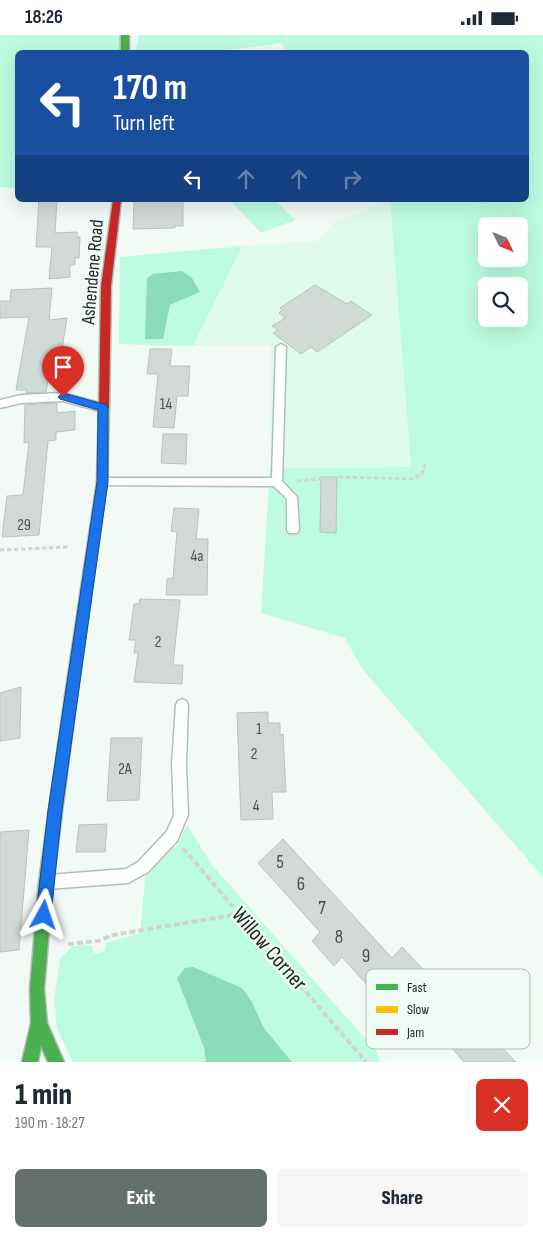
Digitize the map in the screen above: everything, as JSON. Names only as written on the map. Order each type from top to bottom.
[{"type":"street","points":[[125,35],[125,50]]},
{"type":"street","name":"Ashendene Road","points":[[30,1062],[39,1023],[37,989],[46,882],[102,482],[106,286],[117,202]]},
{"type":"street","points":[[39,1023],[56,1062]]},
{"type":"lane","points":[[277,482],[281,347]]},
{"type":"lane","points":[[0,404],[21,399],[63,397],[103,407]]},
{"type":"lane","points":[[102,482],[277,482],[292,497],[293,530]]},
{"type":"lane","points":[[46,882],[128,876],[143,867],[172,836],[181,815],[179,764],[182,705]]},
{"type":"path","points":[[277,482],[340,477],[412,479],[420,476],[425,471],[425,464]]},
{"type":"path","points":[[0,550],[57,549],[94,543]]},
{"type":"path","name":"Willow Corner","points":[[172,836],[366,1062]]},
{"type":"path","points":[[41,947],[98,941],[113,935],[239,913]]},
{"type":"shaded area","points":[[0,35],[120,35],[121,50],[15,50],[15,188],[0,187]]},
{"type":"shaded area","points":[[139,35],[543,35],[543,877],[363,670],[345,638],[261,613],[270,468],[411,467],[390,202],[529,202],[529,50],[285,50],[281,43],[229,50],[135,50]]},
{"type":"shaded area","points":[[232,202],[277,202],[295,220],[261,233]]},
{"type":"shaded area","points":[[385,202],[390,202],[411,467],[270,468],[271,346],[193,346],[242,246],[317,241],[333,223]]},
{"type":"shaded area","points":[[242,246],[193,346],[119,344],[120,257]],"holes":[[[192,278],[200,292],[170,305]]]},
{"type":"shaded area","points":[[182,271],[192,278],[200,292],[170,305],[163,339],[145,339],[147,278],[153,274]]},
{"type":"shaded area","points":[[187,825],[212,865],[366,1040],[366,1049],[374,1049],[376,1051],[380,1062],[292,1062],[264,1028],[252,1002],[177,978],[204,1048],[206,1062],[73,1062],[57,1029],[54,999],[60,959],[72,946],[92,945],[94,954],[105,951],[106,943],[140,933],[146,871],[177,845]]},
{"type":"shaded area","points":[[193,967],[242,988],[252,1002],[264,1028],[292,1062],[206,1062],[204,1048],[177,978],[185,968]]},
{"type":"building","points":[[39,202],[57,202],[55,233],[77,232],[77,237],[80,237],[79,258],[75,258],[75,265],[70,265],[70,277],[49,279],[52,247],[36,247]]},
{"type":"building","points":[[134,202],[183,202],[183,226],[175,226],[175,228],[133,229]]},
{"type":"building","points":[[315,285],[347,304],[351,301],[372,315],[317,352],[311,347],[301,354],[273,333],[278,330],[272,326],[285,318],[279,313],[282,310],[280,308]]},
{"type":"building","points":[[52,288],[49,320],[67,318],[60,361],[52,361],[46,392],[26,393],[26,390],[16,390],[29,317],[0,318],[0,301],[10,301],[11,290]]},
{"type":"building","points":[[150,349],[172,349],[170,366],[190,366],[188,396],[177,396],[174,428],[153,427],[158,374],[147,374]]},
{"type":"building","points":[[57,403],[57,413],[75,411],[75,430],[56,432],[56,440],[48,441],[39,535],[2,537],[7,496],[23,495],[29,442],[24,443],[25,405]]},
{"type":"building","points":[[163,434],[187,434],[186,464],[161,463]]},
{"type":"building","points":[[321,477],[337,477],[336,533],[320,532]]},
{"type":"building","points":[[174,508],[199,509],[196,539],[208,539],[207,595],[166,595],[167,579],[173,578],[177,532],[171,531]]},
{"type":"building","points":[[140,599],[180,600],[173,665],[183,665],[182,684],[134,682],[138,653],[134,653],[136,640],[129,640],[134,604],[139,604]]},
{"type":"building","points":[[21,687],[20,738],[0,741],[0,693]]},
{"type":"building","points":[[268,712],[268,723],[280,723],[280,735],[283,734],[286,792],[272,792],[273,819],[241,820],[237,713]]},
{"type":"building","points":[[111,738],[142,738],[139,800],[107,801]]},
{"type":"building","points":[[107,824],[105,852],[76,852],[79,825]]},
{"type":"building","points":[[29,830],[19,950],[0,952],[0,832]]},
{"type":"building","points":[[283,839],[392,958],[402,947],[423,969],[366,969],[366,984],[342,957],[334,966],[312,941],[320,932],[258,863]]},
{"type":"building","points":[[452,1049],[504,1049],[516,1062],[464,1062]]},
{"type":"traffic: fast","points":[[125,35],[125,50]]},
{"type":"traffic: fast","points":[[30,1062],[39,1023],[37,989],[46,882],[71,696]]},
{"type":"traffic: fast","points":[[39,1023],[56,1062]]},
{"type":"traffic: slow","points":[[71,696],[102,482],[104,408]]},
{"type":"traffic: jam","points":[[104,408],[106,286],[117,202]]},
{"type":"route","points":[[44,915],[55,810],[102,482],[103,407],[63,397]]}]
